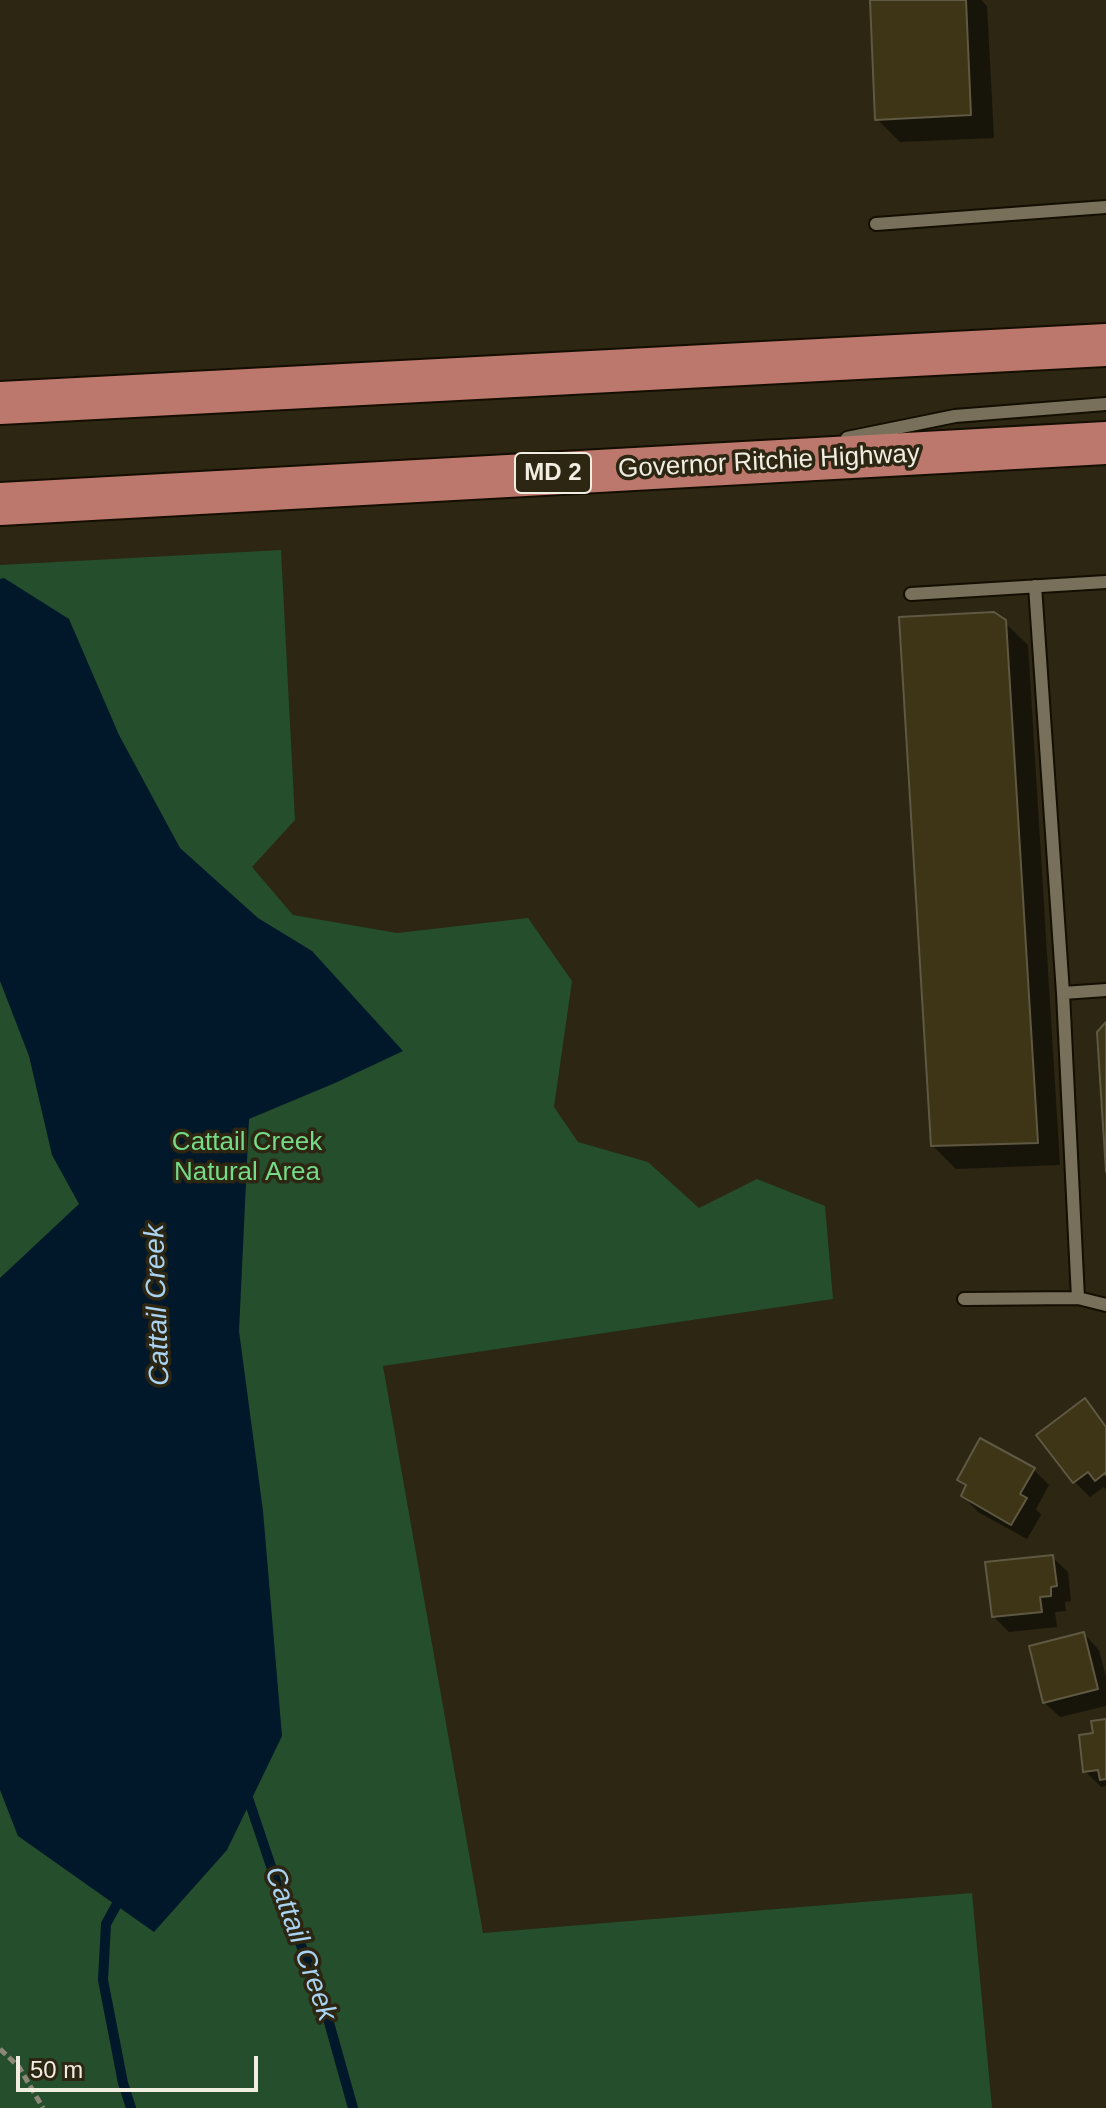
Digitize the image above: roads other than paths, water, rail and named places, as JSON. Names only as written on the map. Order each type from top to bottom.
[{"type":"highway","points":[[0,403],[1106,345]]},
{"type":"highway","name":"Governor Ritchie Highway","points":[[0,504],[1106,443]]},
{"type":"lane","points":[[876,224],[1106,207]]},
{"type":"lane","points":[[837,440],[955,416],[1106,404]]},
{"type":"lane","points":[[718,464],[807,446]]},
{"type":"lane","points":[[911,594],[1106,582]]},
{"type":"lane","points":[[1035,586],[1063,993],[1078,1298]]},
{"type":"lane","points":[[1063,993],[1106,990]]},
{"type":"lane","points":[[964,1299],[1078,1298],[1106,1305]]},
{"type":"water","points":[[4,578],[69,619],[119,735],[180,848],[258,918],[312,951],[403,1051],[249,1119],[239,1331],[263,1511],[282,1736],[227,1850],[154,1932],[18,1836],[0,1790],[0,1278],[79,1204],[52,1155],[29,1056],[0,981],[0,579]]},
{"type":"waterway","name":"Cattail Creek","points":[[246,1792],[278,1887],[323,2001],[353,2108]]},
{"type":"waterway","name":"Cattail Creek","points":[[123,1893],[106,1924],[103,1980],[123,2083],[131,2108]]},
{"type":"park label","name":"Cattail Creek Natural Area","points":[[247,1158]]}]
